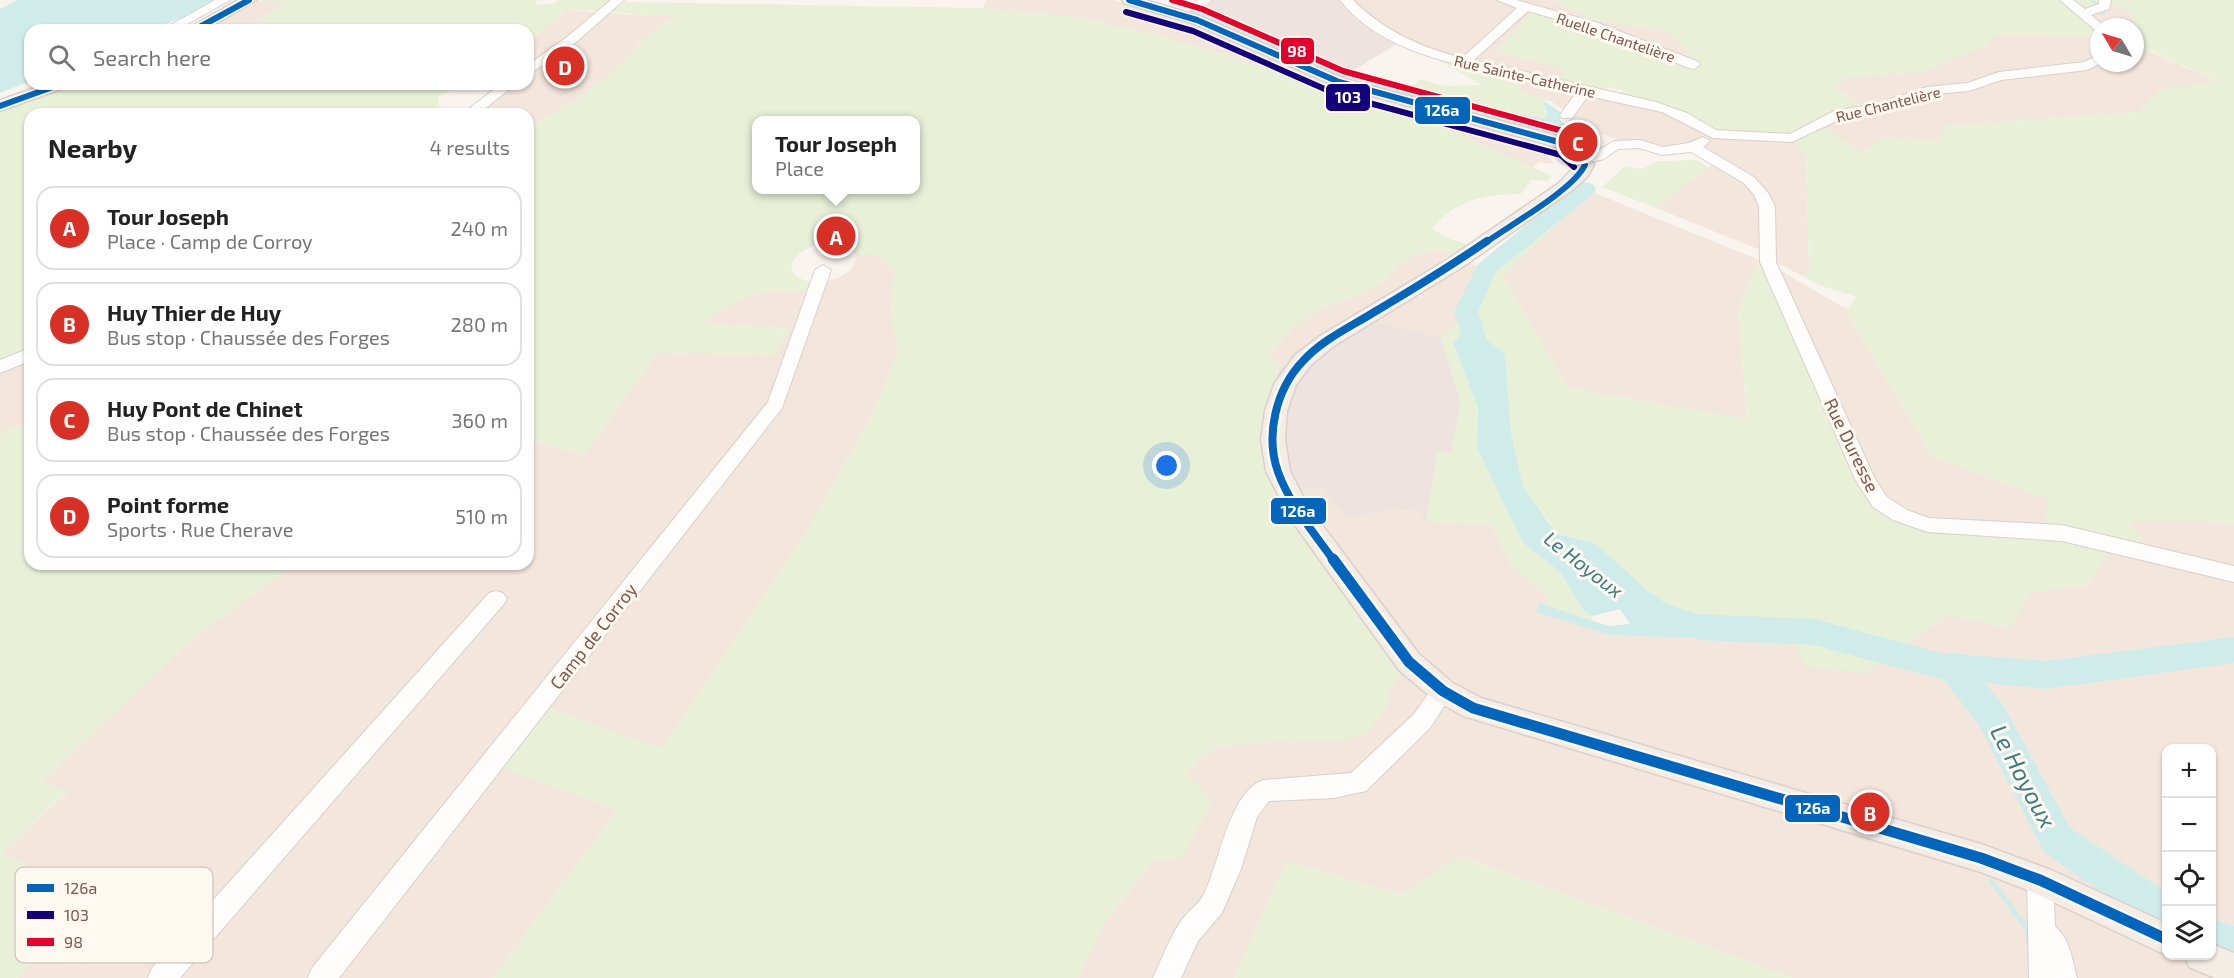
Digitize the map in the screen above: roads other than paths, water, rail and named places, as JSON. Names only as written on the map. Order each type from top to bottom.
[{"type":"main road","points":[[205,24],[249,0]]},
{"type":"main road","points":[[1129,0],[1197,20],[1339,82],[1549,136],[1574,160],[1585,165],[1575,179],[1454,264],[1327,341],[1302,360],[1285,384],[1276,411],[1273,440],[1278,471],[1298,511],[1409,662],[1443,691],[1473,708],[1981,858],[2040,880],[2162,937]]},
{"type":"main road","points":[[0,106],[44,90]]},
{"type":"main road","points":[[2211,960],[2234,969]]},
{"type":"street","points":[[179,24],[224,0]]},
{"type":"street","points":[[1194,8],[1206,0]]},
{"type":"street","name":"Rue Sainte-Catherine","points":[[1346,0],[1362,19],[1406,44],[1464,63],[1585,91],[1626,97],[1666,108],[1682,114],[1713,134]]},
{"type":"street","name":"Ruelle Chantelière","points":[[1503,0],[1593,26],[1694,65]]},
{"type":"street","points":[[2066,0],[2090,20]]},
{"type":"street","points":[[2082,14],[2105,6],[2105,0]]},
{"type":"street","points":[[534,66],[571,40],[616,2]]},
{"type":"street","points":[[1464,63],[1525,7]]},
{"type":"street","name":"Rue Chantelière","points":[[1713,134],[1792,138],[1839,114],[1882,107],[1932,90],[1969,87],[2000,76],[2090,64]]},
{"type":"street","points":[[477,108],[501,90]]},
{"type":"street","points":[[1567,115],[1585,91]]},
{"type":"street","points":[[1574,160],[1599,156],[1614,145],[1640,144],[1662,151],[1693,147],[1713,134]]},
{"type":"street","name":"Rue Duresse","points":[[1693,147],[1749,180],[1761,193],[1767,206],[1768,262],[1866,481],[1881,502],[1900,515],[1928,525],[2062,533],[2234,574]]},
{"type":"street","name":"Camp de Corroy","points":[[322,978],[776,404],[823,270]]},
{"type":"street","points":[[0,367],[24,357]]},
{"type":"street","points":[[213,920],[496,599]]},
{"type":"street","points":[[1167,978],[1189,932],[1213,904],[1228,869],[1246,812],[1263,791],[1334,787],[1357,783],[1422,720],[1443,691]]},
{"type":"street","points":[[2040,880],[2043,978]]},
{"type":"street","points":[[2041,931],[2055,944],[2063,978]]},
{"type":"street","points":[[162,978],[175,963]]},
{"type":"water","points":[[18,0],[214,0],[197,11],[167,24],[24,24],[24,83],[0,93],[0,9]]},
{"type":"water","points":[[1196,9],[1213,15],[1264,42],[1346,75],[1341,78],[1190,13]]},
{"type":"water","points":[[1356,77],[1543,121],[1547,112],[1543,103],[1546,102],[1563,114],[1551,131],[1398,95],[1349,80]]},
{"type":"water","points":[[1572,116],[1587,120],[1584,124],[1591,126],[1583,139],[1560,134]]},
{"type":"water","points":[[1470,326],[1505,354],[1511,433],[1523,486],[1556,533],[1595,543],[1645,588],[1698,627],[1702,638],[1610,635],[1536,612],[1539,603],[1609,626],[1630,624],[1620,609],[1592,616],[1584,611],[1560,572],[1523,543],[1477,448],[1478,408],[1453,343]]},
{"type":"waterway","points":[[2092,0],[2104,14]]},
{"type":"waterway","name":"Le Hoyoux","points":[[1308,63],[1390,89]]},
{"type":"waterway","points":[[1555,116],[1568,130]]},
{"type":"waterway","name":"Le Hoyoux","points":[[1516,119],[1570,132],[1583,139]]},
{"type":"waterway","name":"Le Hoyoux","points":[[1481,362],[1466,312],[1486,269],[1585,189]]},
{"type":"waterway","name":"Le Hoyoux","points":[[1660,614],[1698,627],[1814,632],[1941,666],[1953,667]]},
{"type":"waterway","name":"Le Hoyoux","points":[[1953,667],[2046,675],[2234,650]]},
{"type":"waterway","name":"Le Hoyoux","points":[[1953,667],[1991,715],[2057,840],[2142,899],[2162,910]]},
{"type":"waterway","points":[[1992,882],[2027,928],[2029,943]]},
{"type":"waterway","name":"Le Hoyoux","points":[[2216,939],[2234,947]]},
{"type":"place","name":"Point forme","points":[[565,66]]},
{"type":"place","name":"Huy Pont de Chinet","points":[[1578,142]]},
{"type":"place","name":"Tour Joseph","points":[[836,236]]},
{"type":"place","name":"Huy Thier de Huy","points":[[1870,812]]}]
